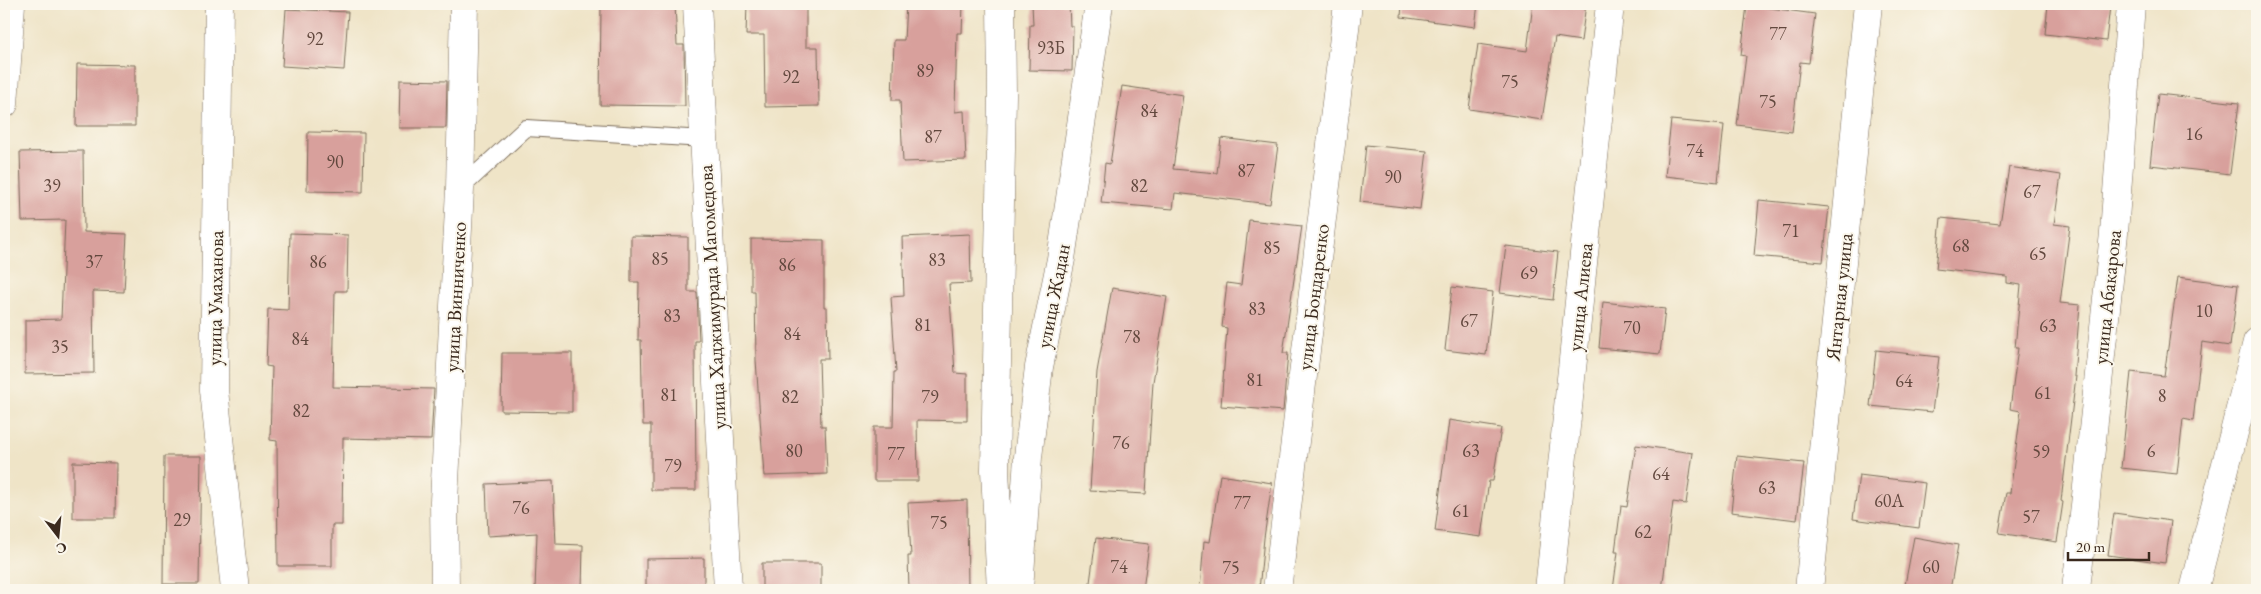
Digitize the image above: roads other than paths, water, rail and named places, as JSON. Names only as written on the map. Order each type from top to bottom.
[{"type":"street","points":[[4,104],[11,4]]},
{"type":"street","name":"улица Умаханова","points":[[218,4],[214,390],[235,590]]},
{"type":"street","name":"улица Винниченко","points":[[445,590],[444,501],[460,189],[464,4]]},
{"type":"street","name":"улица Хаджимурада Магомедова","points":[[697,4],[728,590]]},
{"type":"street","points":[[1001,4],[1002,95],[995,470],[1001,590]]},
{"type":"street","name":"улица Жадан","points":[[1019,590],[1028,457],[1039,367],[1061,259],[1099,4]]},
{"type":"street","name":"улица Бондаренко","points":[[1277,590],[1348,4]]},
{"type":"street","name":"улица Алиева","points":[[1549,590],[1610,4]]},
{"type":"street","name":"Янтарная улица","points":[[1809,590],[1868,4]]},
{"type":"street","name":"улица Абакарова","points":[[2076,590],[2114,233],[2131,4]]},
{"type":"street","points":[[2194,590],[2257,342]]},
{"type":"lane","points":[[460,189],[526,128],[704,139]]}]
